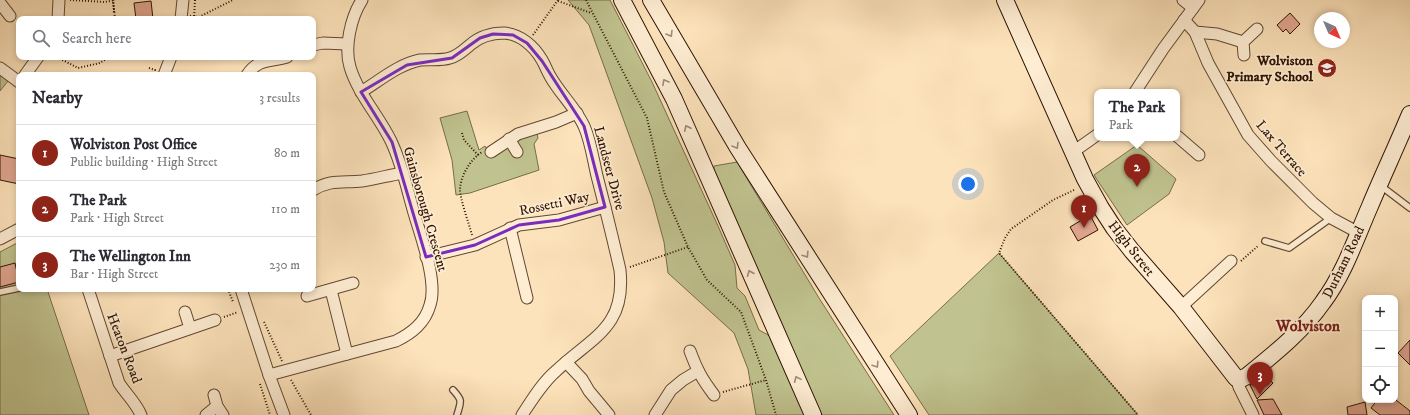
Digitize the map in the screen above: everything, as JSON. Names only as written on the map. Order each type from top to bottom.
[{"type":"street","points":[[58,0],[59,16]]},
{"type":"street","points":[[182,16],[183,0]]},
{"type":"street","name":"Gainsborough Crescent","points":[[269,375],[396,341],[408,335],[418,326],[426,316],[431,305],[432,282],[403,172],[392,142],[362,92],[350,66],[347,44],[355,16],[362,0]]},
{"type":"street","points":[[622,0],[674,99],[813,415]]},
{"type":"street","points":[[651,0],[738,148],[909,415]]},
{"type":"street","name":"High Street","points":[[1005,0],[1085,179],[1101,208],[1132,251],[1181,307],[1236,378],[1253,415]]},
{"type":"street","points":[[1137,89],[1162,49],[1196,4],[1183,0]]},
{"type":"street","points":[[0,3],[10,16]]},
{"type":"street","name":"Lax Terrace","points":[[1184,20],[1195,32],[1208,63],[1248,135],[1292,184],[1330,218],[1359,232]]},
{"type":"street","points":[[1243,42],[1257,29]]},
{"type":"street","points":[[1195,32],[1217,34],[1243,42]]},
{"type":"street","name":"Landseer Drive","points":[[362,92],[407,64],[419,60],[442,60],[452,58],[480,38],[503,33],[519,37],[535,51],[542,60],[556,87],[577,113],[584,126],[620,270],[621,285],[619,301],[614,315],[606,328],[555,372],[544,384],[522,415]]},
{"type":"street","points":[[1243,42],[1244,55]]},
{"type":"street","points":[[316,44],[324,43],[347,44]]},
{"type":"street","points":[[27,72],[36,60]]},
{"type":"street","points":[[165,72],[170,60]]},
{"type":"street","points":[[250,72],[254,67],[265,61],[271,60]]},
{"type":"street","points":[[0,68],[16,80]]},
{"type":"street","points":[[491,152],[509,139],[526,130],[556,122],[577,113]]},
{"type":"street","name":"Durham Road","points":[[1236,378],[1241,379],[1247,376],[1262,364],[1302,326],[1323,303],[1332,290],[1410,114]]},
{"type":"street","points":[[1073,152],[1094,137]]},
{"type":"street","points":[[509,139],[518,152]]},
{"type":"street","points":[[1180,139],[1199,155]]},
{"type":"street","points":[[316,188],[337,181],[362,181],[403,172]]},
{"type":"street","name":"Rossetti Way","points":[[426,257],[475,245],[519,225],[559,220],[605,207]]},
{"type":"street","name":"Rossetti Way","points":[[510,228],[527,298]]},
{"type":"street","points":[[0,239],[16,231]]},
{"type":"street","points":[[1181,307],[1231,261]]},
{"type":"street","points":[[307,296],[353,283]]},
{"type":"street","points":[[331,290],[347,354]]},
{"type":"street","name":"Heaton Road","points":[[89,292],[119,383],[124,392],[135,404],[141,415]]},
{"type":"street","points":[[242,292],[269,375],[284,415]]},
{"type":"street","points":[[185,312],[190,328]]},
{"type":"street","points":[[110,356],[215,320]]},
{"type":"street","points":[[690,351],[702,380],[714,395]]},
{"type":"street","points":[[566,362],[582,379],[589,391],[609,415]]},
{"type":"street","points":[[655,415],[671,390],[682,380],[698,371]]},
{"type":"street","points":[[206,415],[218,406]]},
{"type":"lane","points":[[1379,185],[1410,208]]},
{"type":"lane","points":[[1265,241],[1289,248],[1330,218]]},
{"type":"lane","points":[[0,292],[16,289]]},
{"type":"lane","points":[[453,390],[461,401],[457,415]]},
{"type":"path","points":[[70,0],[105,2],[114,0]]},
{"type":"path","points":[[114,0],[114,12]]},
{"type":"path","points":[[114,0],[115,16]]},
{"type":"path","points":[[194,16],[195,0]]},
{"type":"path","points":[[199,16],[233,0]]},
{"type":"path","points":[[527,43],[558,0],[592,14]]},
{"type":"path","points":[[586,0],[647,118],[664,192],[688,247],[707,280],[741,312],[766,380],[776,415]]},
{"type":"path","points":[[63,60],[78,68],[100,63],[104,60]]},
{"type":"path","points":[[149,68],[154,70],[153,72]]},
{"type":"path","points":[[462,132],[464,140],[478,155]]},
{"type":"path","points":[[475,245],[460,190],[463,176],[469,164],[478,155],[488,149],[491,152]]},
{"type":"path","points":[[1074,190],[1053,200],[1011,229],[1005,238],[999,253],[1138,415]]},
{"type":"path","points":[[1231,261],[1236,266],[1265,241]]},
{"type":"path","points":[[620,270],[688,247]]},
{"type":"path","points":[[215,320],[248,309]]},
{"type":"path","points":[[714,395],[766,380]]},
{"type":"highlighted area","points":[[493,34],[513,35],[527,43],[542,61],[584,126],[605,207],[559,220],[519,225],[475,245],[426,257],[392,142],[361,92],[407,65],[452,58],[480,38]]},
{"type":"green space","points":[[568,0],[610,0],[652,82],[718,226],[735,265],[737,288],[745,296],[759,330],[770,336],[807,415],[756,415],[748,369],[734,333],[668,273],[664,242],[652,198],[589,25]]},
{"type":"green space","points":[[0,74],[8,81],[0,91]]},
{"type":"green space","points":[[467,111],[479,150],[485,146],[490,154],[536,130],[538,138],[534,144],[539,170],[470,193],[456,195],[452,160],[440,118]]},
{"type":"green space","points":[[1137,145],[1176,179],[1169,194],[1127,225],[1094,175]]},
{"type":"green space","points":[[737,162],[819,298],[894,415],[822,415],[714,176],[714,166]]},
{"type":"green space","points":[[16,244],[16,292],[48,292],[89,415],[0,415],[0,252]]},
{"type":"green space","points":[[999,253],[1138,415],[929,415],[890,356]]},
{"type":"building","points":[[151,1],[153,16],[136,16],[134,3]]},
{"type":"building","points":[[1290,13],[1300,24],[1290,34],[1286,29],[1283,32],[1277,25]]},
{"type":"building","points":[[0,155],[16,158],[16,183],[0,180]]},
{"type":"building","points":[[1090,215],[1098,230],[1078,241],[1070,227]]},
{"type":"building","points":[[15,263],[16,283],[0,287],[0,267]]},
{"type":"building","points":[[1410,340],[1410,365],[1398,353]]},
{"type":"building","points":[[1264,374],[1273,383],[1257,399],[1250,385]]},
{"type":"building","points":[[1273,399],[1282,415],[1264,415],[1257,400]]},
{"type":"building","points":[[1398,402],[1410,411],[1410,415],[1380,415],[1371,408],[1375,403],[1398,403]]},
{"type":"building","points":[[1365,403],[1367,415],[1348,415],[1347,407]]},
{"type":"place","name":"Wolviston Primary School","points":[[1327,68]]},
{"type":"place","name":"The Park","points":[[1137,187]]},
{"type":"place","name":"Wolviston Post Office","points":[[1084,228]]},
{"type":"place","name":"The Wellington Inn","points":[[1260,395]]},
{"type":"district","name":"Wolviston","points":[[1308,325]]}]
